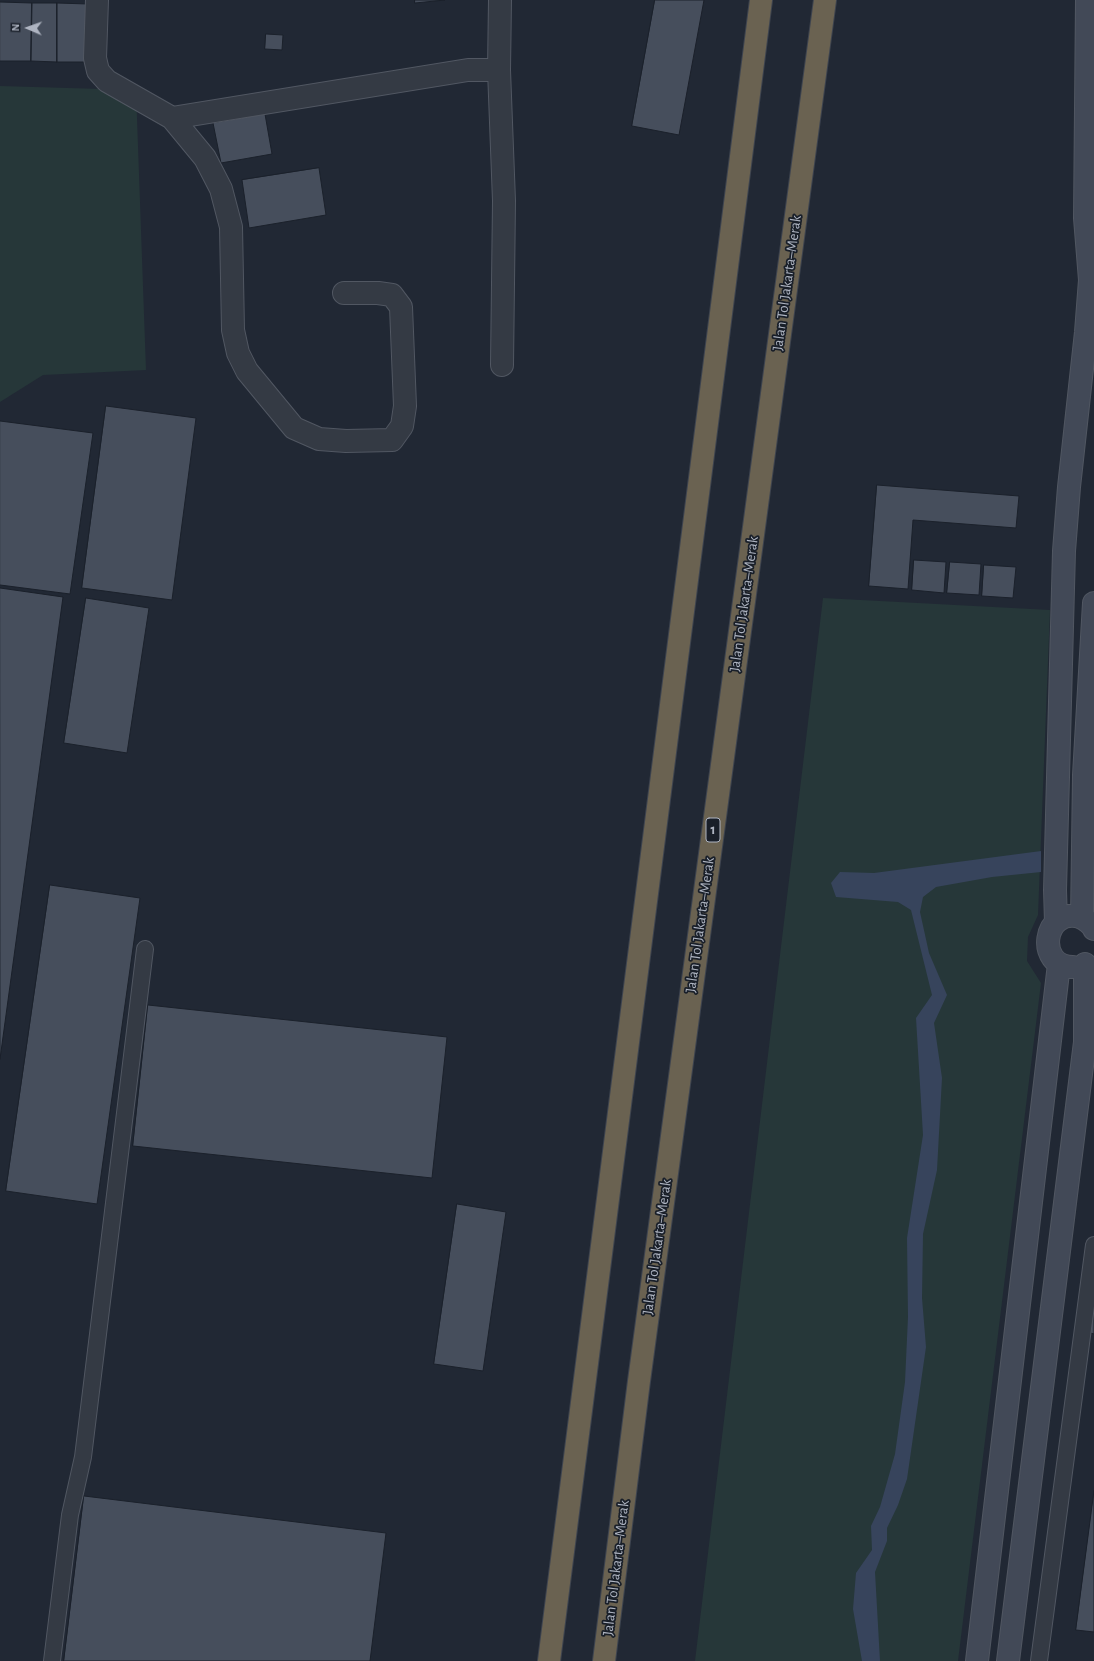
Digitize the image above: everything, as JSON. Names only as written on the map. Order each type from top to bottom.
[{"type":"highway","points":[[549,1661],[761,0]]},
{"type":"highway","name":"Jalan Tol Jakarta–Merak","points":[[604,1661],[640,1373],[826,0]]},
{"type":"street","points":[[97,0],[95,58],[98,71],[107,81],[172,118],[205,158],[222,189],[231,227],[233,330],[238,353],[247,371],[294,428],[319,439],[346,441],[392,440],[402,426],[405,406],[402,307],[392,295],[378,293],[344,293]]},
{"type":"street","points":[[500,0],[499,70],[504,202],[502,365]]},
{"type":"street","points":[[1056,922],[1055,890],[1064,550],[1069,487],[1091,334],[1090,280],[1085,218],[1087,0]]},
{"type":"street","points":[[172,118],[468,70],[499,70]]},
{"type":"street","points":[[1091,925],[1082,887],[1084,809],[1089,776],[1094,603]]},
{"type":"street","points":[[1090,959],[1077,967],[1068,967],[1060,964],[1051,956],[1047,944],[1049,932],[1056,922],[1064,917],[1073,916],[1091,925]]},
{"type":"street","points":[[1008,1661],[1089,1043],[1090,959]]},
{"type":"street","points":[[977,1661],[1060,964]]},
{"type":"lane","points":[[52,1661],[70,1515],[83,1457],[145,949]]},
{"type":"lane","points":[[1039,1661],[1094,1245]]},
{"type":"shaded area","points":[[0,86],[136,90],[146,370],[43,375],[0,402]]},
{"type":"shaded area","points":[[823,598],[1050,610],[1038,915],[1028,937],[1027,961],[1041,983],[958,1661],[695,1661]]},
{"type":"water","points":[[1041,851],[1041,872],[992,877],[936,887],[923,897],[920,912],[929,953],[947,995],[934,1023],[942,1078],[937,1170],[923,1234],[922,1298],[926,1347],[907,1479],[898,1505],[887,1528],[887,1541],[875,1572],[880,1661],[862,1661],[853,1609],[856,1573],[872,1550],[871,1526],[880,1507],[895,1454],[905,1382],[908,1317],[907,1238],[923,1135],[916,1018],[932,995],[911,910],[898,902],[836,897],[831,883],[840,872],[874,873]]},
{"type":"building","points":[[415,0],[445,0],[415,3]]},
{"type":"building","points":[[655,0],[704,0],[679,135],[632,126]]},
{"type":"building","points":[[0,2],[32,3],[31,61],[0,61]]},
{"type":"building","points":[[32,3],[57,3],[57,62],[31,61]]},
{"type":"building","points":[[57,3],[88,4],[88,62],[57,62]]},
{"type":"building","points":[[266,34],[283,35],[282,50],[265,49]]},
{"type":"building","points":[[265,114],[272,154],[221,163],[213,123]]},
{"type":"building","points":[[319,168],[326,215],[249,228],[242,180]]},
{"type":"building","points":[[106,406],[196,418],[172,600],[82,588]]},
{"type":"building","points":[[0,421],[93,433],[70,594],[0,585]]},
{"type":"building","points":[[877,485],[1019,496],[1016,528],[913,520],[908,589],[869,586]]},
{"type":"building","points":[[914,560],[946,562],[944,593],[912,590]]},
{"type":"building","points":[[950,562],[981,564],[979,595],[947,593]]},
{"type":"building","points":[[984,565],[1016,567],[1013,598],[982,596]]},
{"type":"building","points":[[0,588],[63,597],[0,1059]]},
{"type":"building","points":[[86,598],[149,608],[127,753],[64,743]]},
{"type":"building","points":[[50,885],[140,898],[97,1204],[6,1191]]},
{"type":"building","points":[[148,1005],[447,1037],[432,1178],[133,1146]]},
{"type":"building","points":[[457,1204],[506,1212],[483,1371],[434,1364]]},
{"type":"building","points":[[1094,1296],[1094,1334],[1090,1333]]},
{"type":"building","points":[[1094,1491],[1094,1632],[1076,1630]]},
{"type":"building","points":[[84,1496],[386,1533],[370,1661],[64,1661]]}]
